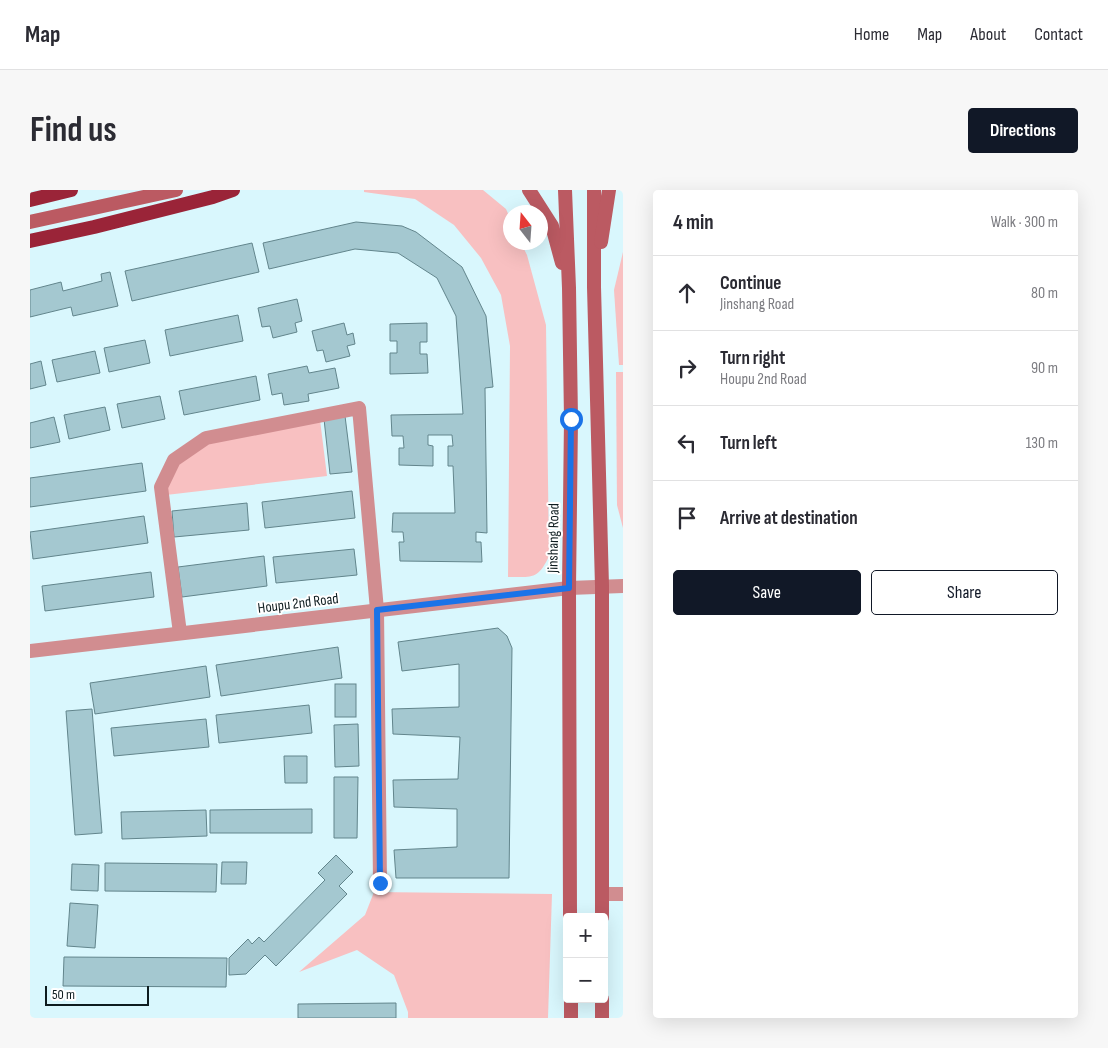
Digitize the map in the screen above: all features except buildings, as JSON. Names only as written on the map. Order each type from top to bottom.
[{"type":"highway","points":[[30,200],[71,190]]},
{"type":"highway","points":[[30,240],[94,227],[233,190]]},
{"type":"main road","points":[[30,222],[176,190]]},
{"type":"main road","points":[[528,190],[552,226],[569,288]]},
{"type":"main road","name":"Jinshang Road","points":[[565,190],[571,419],[569,588],[570,913]]},
{"type":"main road","points":[[594,190],[594,287],[602,586],[602,913]]},
{"type":"main road","points":[[594,287],[609,190]]},
{"type":"main road","points":[[571,1003],[571,1018]]},
{"type":"main road","points":[[602,1003],[602,1018]]},
{"type":"street","points":[[180,633],[161,487],[174,460],[206,438],[359,408],[377,610],[380,883]]},
{"type":"street","name":"Houpu 2nd Road","points":[[30,651],[569,588],[623,586]]},
{"type":"street","points":[[602,894],[623,894]]},
{"type":"shaded area","points":[[364,190],[483,190],[503,207],[503,250],[524,250],[527,255],[546,325],[549,556],[538,573],[533,576],[508,577],[510,346],[501,295],[481,258],[454,225],[415,199],[364,192]]},
{"type":"shaded area","points":[[623,252],[623,365],[619,365],[614,290]]},
{"type":"shaded area","points":[[616,372],[623,372],[623,528],[617,505]]},
{"type":"shaded area","points":[[320,420],[327,476],[166,495],[165,487],[178,462],[206,441]]},
{"type":"shaded area","points":[[374,892],[552,894],[548,1018],[408,1018],[408,1012],[394,975],[357,950],[299,972],[365,915]]},
{"type":"route","points":[[380,883],[377,610],[569,588],[571,419]]}]
